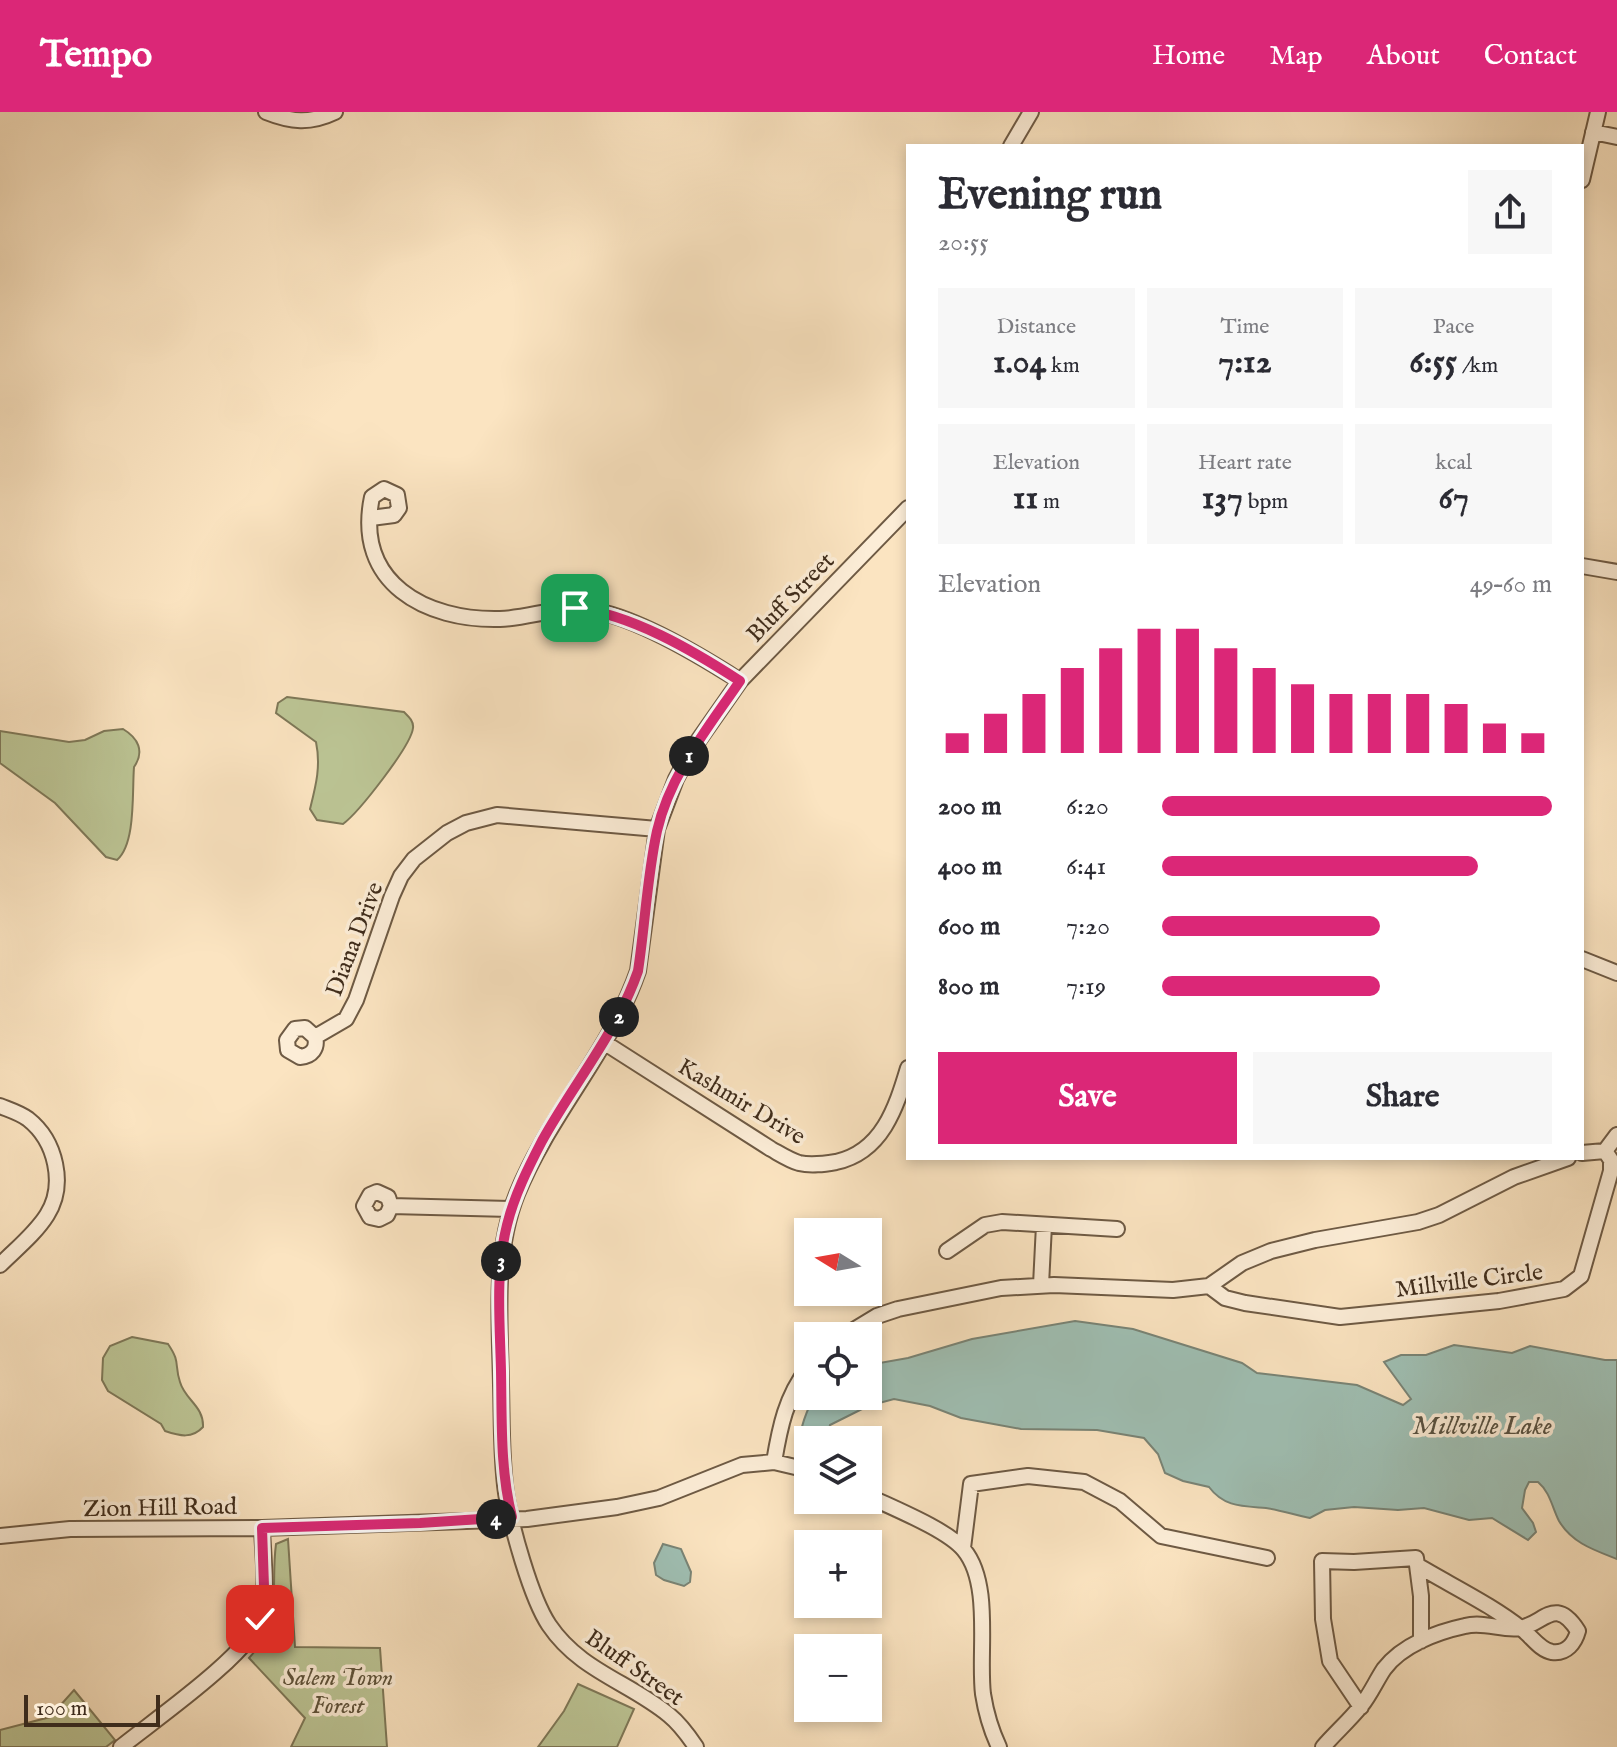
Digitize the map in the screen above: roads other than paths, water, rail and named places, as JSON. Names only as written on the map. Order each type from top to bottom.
[{"type":"street","points":[[266,112],[292,121],[308,121],[335,112]]},
{"type":"street","points":[[1012,144],[1031,112]]},
{"type":"street","points":[[1584,171],[1598,112]]},
{"type":"street","points":[[1593,132],[1617,137]]},
{"type":"street","name":"Bluff Street","points":[[696,1747],[668,1715],[603,1676],[569,1650],[548,1624],[534,1594],[506,1495],[500,1317],[502,1246],[511,1209],[542,1141],[605,1043],[630,993],[638,971],[657,829],[676,779],[691,751],[740,681],[906,510]]},
{"type":"street","points":[[371,518],[374,550],[383,571],[397,589],[415,601],[445,611],[488,618],[509,618],[559,609],[593,610],[633,623],[740,681]]},
{"type":"street","points":[[1584,566],[1617,572]]},
{"type":"street","name":"Diana Drive","points":[[315,1037],[346,1019],[356,1000],[401,876],[414,859],[447,833],[466,823],[497,815],[657,829]]},
{"type":"street","points":[[1584,960],[1617,973]]},
{"type":"street","name":"Kashmir Drive","points":[[605,1043],[771,1149],[799,1163],[820,1165],[851,1158],[868,1147],[883,1131],[893,1112],[906,1074]]},
{"type":"street","points":[[0,1106],[29,1120],[48,1142],[54,1156],[57,1184],[48,1213],[0,1265]]},
{"type":"street","points":[[1584,1153],[1605,1151],[1617,1135]]},
{"type":"street","name":"Millville Circle","points":[[1209,1286],[1225,1298],[1245,1303],[1340,1317],[1499,1301],[1564,1289],[1581,1276],[1594,1236],[1611,1171],[1611,1160],[1605,1151]]},
{"type":"street","points":[[867,1322],[898,1309],[1001,1288],[1041,1285],[1162,1290],[1209,1286],[1242,1263],[1271,1251],[1439,1215],[1514,1177],[1562,1160]]},
{"type":"street","points":[[391,1206],[511,1209]]},
{"type":"street","points":[[947,1251],[985,1225],[1024,1222],[1117,1229]]},
{"type":"street","points":[[1041,1285],[1044,1225]]},
{"type":"street","points":[[794,1390],[781,1422],[774,1462],[794,1467]]},
{"type":"street","name":"Zion Hill Road","points":[[0,1536],[70,1529],[262,1528],[512,1517],[527,1519],[645,1501],[680,1491],[742,1465],[774,1462]]},
{"type":"street","points":[[963,1548],[971,1484],[1028,1476],[1084,1482],[1120,1501],[1161,1536],[1267,1558]]},
{"type":"street","points":[[882,1503],[933,1528],[963,1548],[974,1566],[979,1587],[983,1693],[989,1724],[999,1747]]},
{"type":"street","points":[[121,1747],[230,1659],[254,1633],[263,1607],[262,1528]]},
{"type":"street","points":[[1361,1707],[1330,1661],[1323,1619],[1322,1561],[1416,1558],[1421,1596],[1421,1641]]},
{"type":"street","points":[[1323,1747],[1361,1707],[1395,1656],[1421,1641],[1466,1625],[1521,1628],[1545,1615],[1558,1614],[1571,1619],[1578,1631],[1576,1639],[1566,1649],[1555,1652],[1544,1649],[1521,1628],[1417,1565]]},
{"type":"water","name":"Millville Lake","points":[[1075,1321],[1133,1329],[1242,1363],[1257,1373],[1357,1385],[1403,1405],[1411,1399],[1384,1362],[1401,1355],[1426,1355],[1454,1345],[1512,1353],[1530,1346],[1617,1360],[1617,1559],[1584,1545],[1570,1535],[1538,1482],[1529,1482],[1525,1490],[1522,1508],[1536,1532],[1528,1540],[1492,1518],[1469,1520],[1424,1508],[1354,1507],[1325,1510],[1310,1518],[1234,1504],[1215,1494],[1209,1487],[1165,1473],[1158,1454],[1144,1438],[1097,1430],[1021,1429],[961,1418],[930,1406],[894,1399],[882,1402],[882,1363],[972,1339]]},
{"type":"water","name":"Millville Lake","points":[[860,1410],[830,1426],[802,1426],[807,1411]]},
{"type":"water","points":[[663,1544],[681,1549],[691,1572],[690,1582],[684,1586],[656,1575],[654,1563]]},
{"type":"park label","name":"Salem Town Forest","points":[[338,1691]]}]
